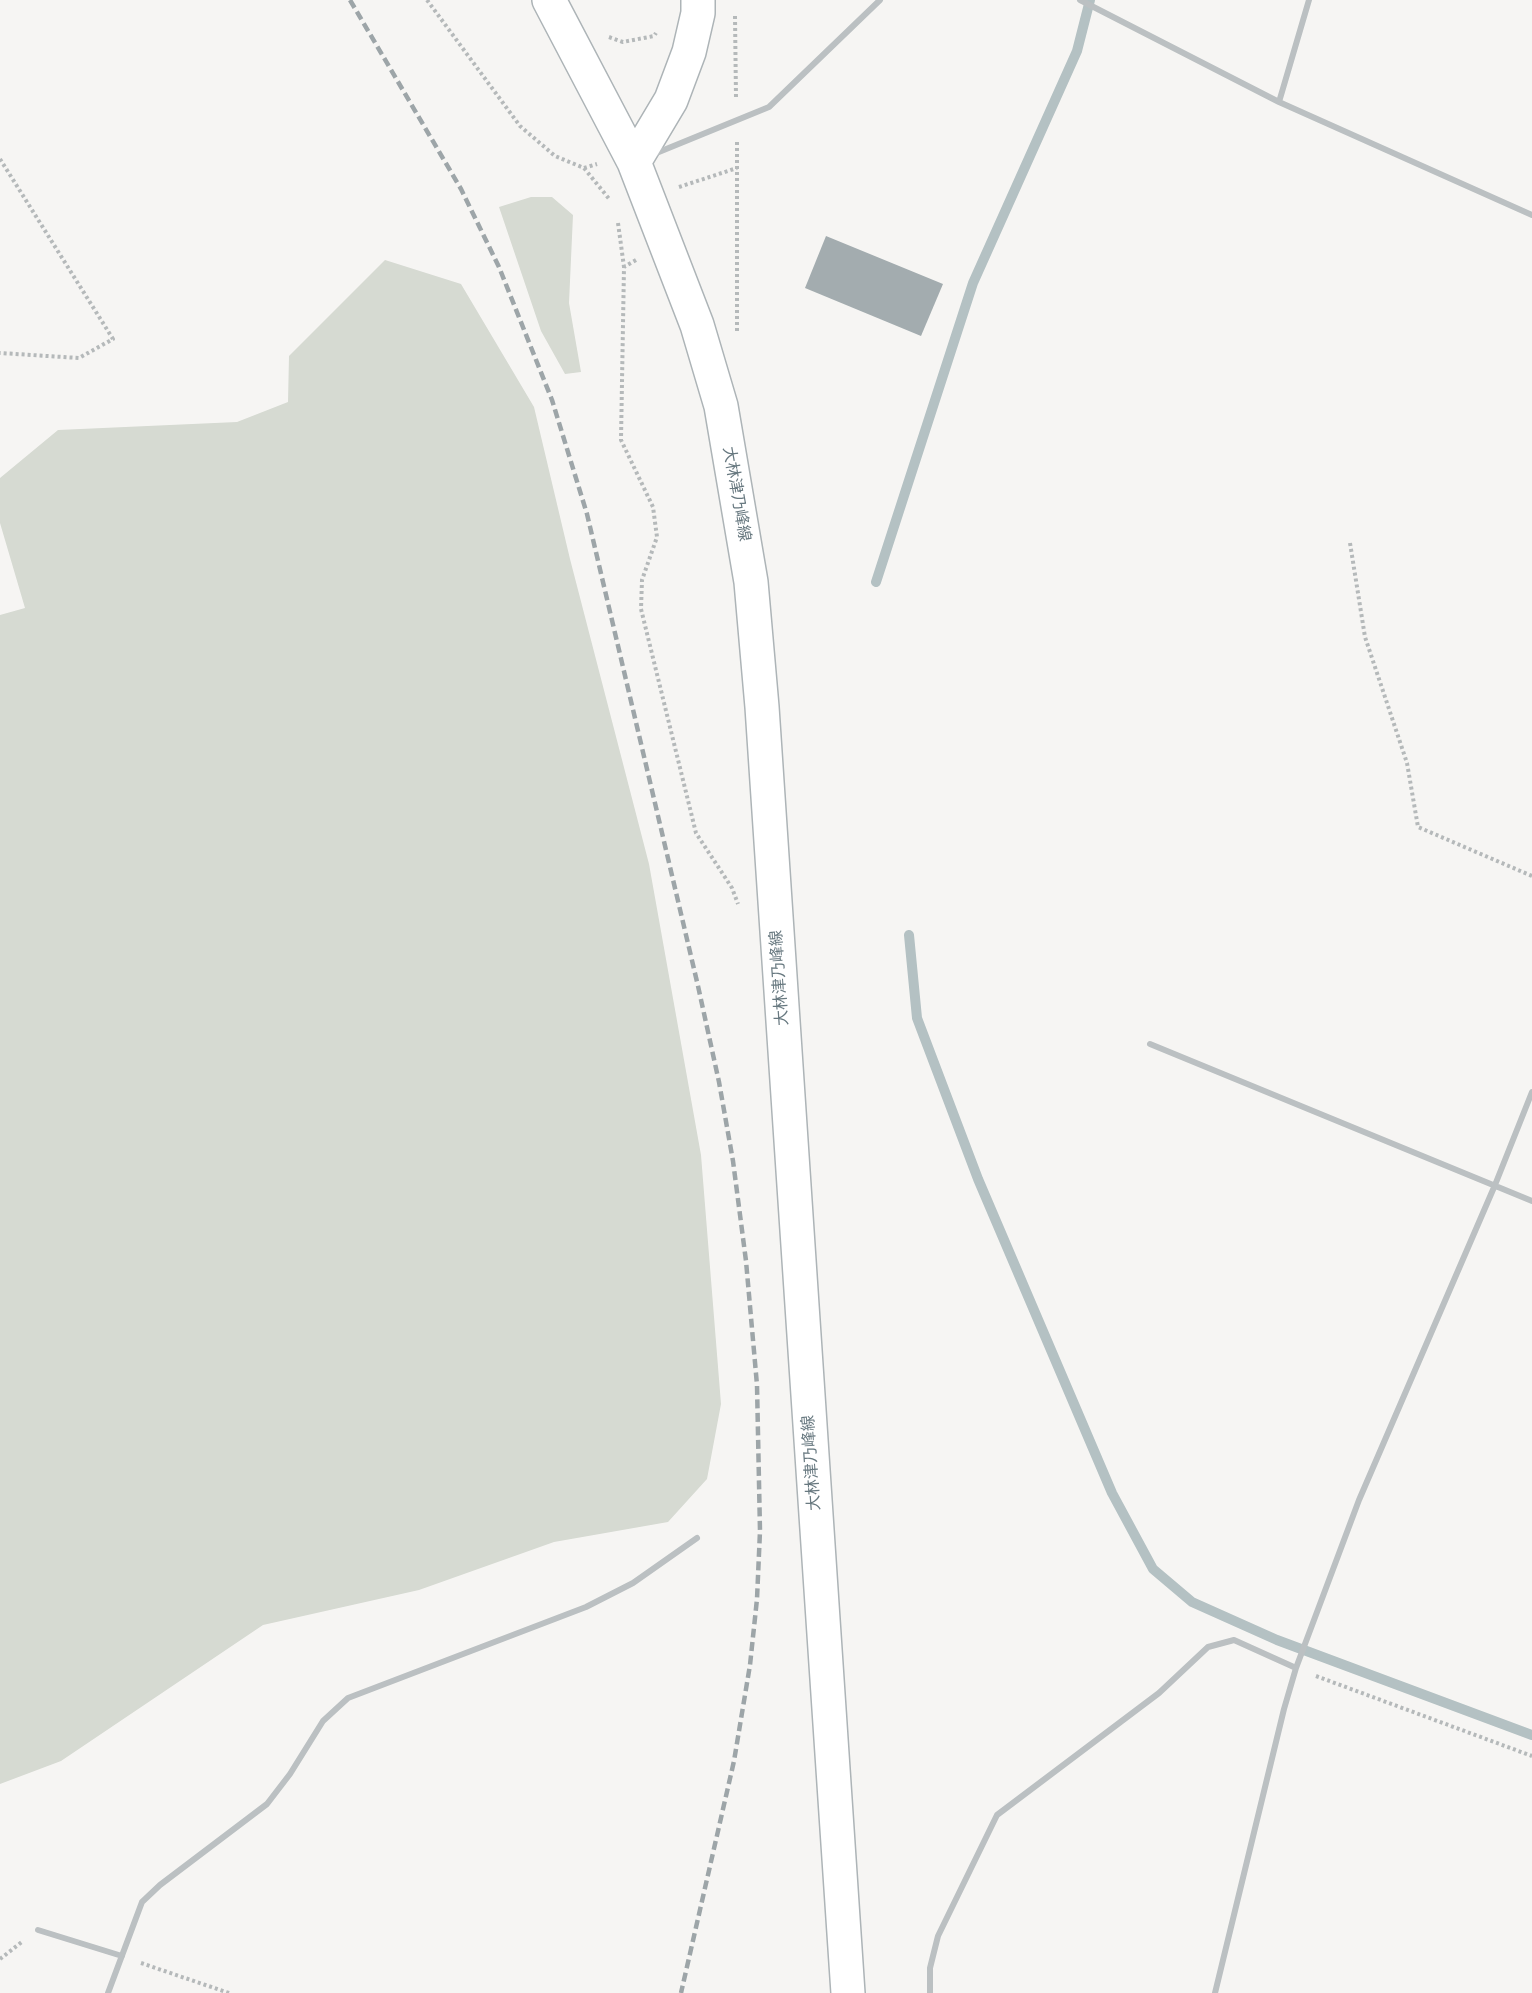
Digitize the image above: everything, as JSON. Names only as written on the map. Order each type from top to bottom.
[{"type":"main road","name":"大林津乃峰線","points":[[549,0],[632,158],[697,324],[721,406],[751,582],[762,707],[848,1993]]},
{"type":"main road","points":[[632,158],[671,100],[689,52],[698,14],[698,0]]},
{"type":"street","points":[[632,158],[769,107],[880,0]]},
{"type":"street","points":[[1080,0],[1279,102],[1532,215]]},
{"type":"street","points":[[1279,102],[1309,0]]},
{"type":"street","points":[[1150,1044],[1532,1201]]},
{"type":"street","points":[[1215,1993],[1284,1709],[1299,1659],[1359,1500],[1495,1185],[1532,1092]]},
{"type":"street","points":[[108,1993],[142,1902],[160,1885],[267,1804],[290,1774],[323,1721],[348,1698],[586,1606],[633,1583],[698,1538]]},
{"type":"street","points":[[930,1993],[930,1968],[938,1936],[997,1815],[1159,1694],[1208,1647],[1234,1640],[1296,1668]]},
{"type":"street","points":[[38,1930],[122,1956]]},
{"type":"path","points":[[427,0],[520,126],[555,156],[584,168],[616,208]]},
{"type":"path","points":[[735,7],[737,341]]},
{"type":"path","points":[[607,37],[623,42],[654,36],[659,28]]},
{"type":"path","points":[[584,168],[632,158]]},
{"type":"path","points":[[0,159],[113,339],[79,358],[0,353]]},
{"type":"path","points":[[617,218],[624,267],[621,440],[653,507],[657,537],[642,580],[640,609],[696,833],[732,888],[740,907]]},
{"type":"path","points":[[624,267],[665,243]]},
{"type":"path","points":[[1350,543],[1365,637],[1407,763],[1418,827],[1532,876]]},
{"type":"path","points":[[1296,1668],[1532,1756]]},
{"type":"path","points":[[0,1959],[38,1930]]},
{"type":"path","points":[[122,1956],[229,1993]]},
{"type":"shaded area","points":[[531,197],[552,197],[573,215],[569,303],[581,372],[565,374],[541,331],[499,207]]},
{"type":"shaded area","points":[[385,260],[461,284],[534,407],[570,559],[649,864],[701,1155],[721,1404],[707,1479],[668,1522],[554,1542],[419,1590],[263,1625],[61,1761],[0,1784],[0,615],[25,608],[0,523],[0,478],[58,430],[237,422],[288,402],[289,356]]},
{"type":"building","points":[[826,236],[943,284],[921,336],[805,288]]},
{"type":"waterway","points":[[876,582],[973,283],[1077,51],[1090,0]]},
{"type":"waterway","points":[[909,935],[917,1018],[978,1179],[1112,1493],[1153,1569],[1192,1602],[1277,1640],[1532,1735]]},
{"type":"railway","points":[[350,0],[461,189],[499,267],[552,400],[587,514],[698,986],[733,1161],[746,1261],[757,1385],[760,1531],[757,1599],[750,1665],[734,1761],[681,1993]]}]
